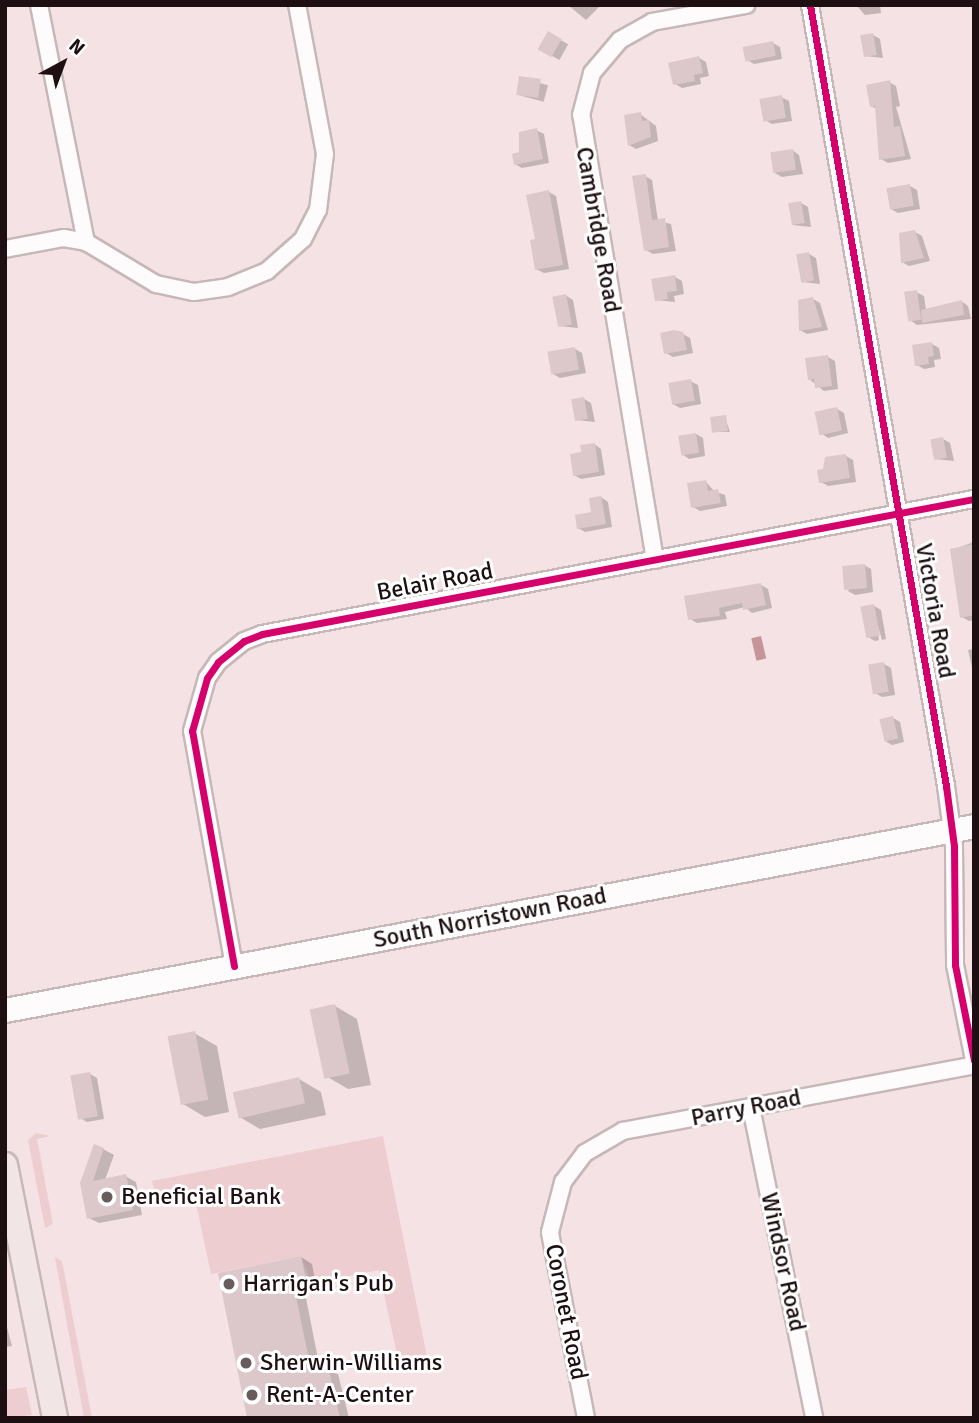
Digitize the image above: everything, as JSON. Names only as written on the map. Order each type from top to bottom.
[{"type":"main road","points":[[5,1166],[55,1418]]},
{"type":"street","points":[[38,5],[86,242]]},
{"type":"street","points":[[5,249],[64,238],[86,242],[142,278],[171,289],[208,291],[240,282],[286,257],[311,225],[323,195],[325,153],[297,5]]},
{"type":"street","name":"Cambridge Road","points":[[655,560],[582,136],[583,104],[600,61],[638,28],[746,5]]},
{"type":"street","name":"Victoria Road","points":[[810,5],[899,513],[963,828],[955,965],[974,1063]]},
{"type":"street","name":"Belair Road","points":[[234,966],[192,731],[200,694],[218,662],[244,641],[262,634],[974,499]]},
{"type":"street","name":"South Norristown Road","points":[[5,1010],[963,828]]},
{"type":"street","name":"Parry Road","points":[[554,1206],[575,1164],[602,1140],[623,1131],[974,1063]]},
{"type":"street","name":"Windsor Road","points":[[751,1107],[814,1418]]},
{"type":"street","name":"Coronet Road","points":[[554,1206],[553,1254],[586,1418]]},
{"type":"shaded area","points":[[761,636],[766,658],[756,661],[751,638]]},
{"type":"shaded area","points":[[36,1133],[50,1136],[37,1139],[53,1224],[45,1228],[28,1140]]},
{"type":"shaded area","points":[[383,1136],[427,1357],[399,1364],[379,1270],[311,1283],[301,1256],[211,1274],[194,1194],[157,1202],[152,1181]]},
{"type":"shaded area","points":[[55,1257],[62,1261],[92,1418],[84,1418]]},
{"type":"shaded area","points":[[26,1387],[32,1415],[5,1418],[5,1390]]},
{"type":"building","points":[[548,31],[562,39],[551,57],[538,49]]},
{"type":"building","points":[[873,33],[877,55],[864,57],[860,35]]},
{"type":"building","points":[[773,41],[776,56],[745,62],[743,47]]},
{"type":"building","points":[[699,56],[703,73],[694,75],[695,81],[673,85],[668,63]]},
{"type":"building","points":[[519,76],[541,79],[538,98],[516,95]]},
{"type":"building","points":[[890,80],[894,127],[900,126],[905,156],[879,160],[875,106],[870,107],[866,85]]},
{"type":"building","points":[[782,95],[786,118],[763,122],[759,99]]},
{"type":"building","points":[[641,112],[642,121],[649,120],[651,137],[628,146],[624,115]]},
{"type":"building","points":[[537,128],[543,159],[514,165],[512,154],[519,152],[519,132]]},
{"type":"building","points":[[793,149],[796,170],[773,173],[770,152]]},
{"type":"building","points":[[646,174],[652,220],[665,218],[669,247],[644,251],[632,176]]},
{"type":"building","points":[[910,184],[914,206],[890,210],[886,188]]},
{"type":"building","points":[[549,190],[563,265],[535,270],[530,240],[535,239],[526,195]]},
{"type":"building","points":[[801,201],[805,223],[792,225],[788,203]]},
{"type":"building","points":[[915,230],[924,258],[901,263],[899,233]]},
{"type":"building","points":[[809,252],[814,281],[801,283],[796,254]]},
{"type":"building","points":[[675,275],[677,291],[667,292],[668,299],[655,301],[651,279]]},
{"type":"building","points":[[917,290],[921,320],[908,322],[904,292]]},
{"type":"building","points":[[566,294],[572,324],[558,327],[552,297]]},
{"type":"building","points":[[813,297],[822,327],[799,331],[798,300]]},
{"type":"building","points":[[962,300],[964,315],[922,323],[921,310]]},
{"type":"building","points":[[674,330],[683,332],[687,350],[664,354],[660,333]]},
{"type":"building","points":[[932,342],[934,356],[928,357],[929,364],[915,366],[912,345]]},
{"type":"building","points":[[575,347],[579,370],[551,375],[547,352]]},
{"type":"building","points":[[828,355],[832,386],[815,388],[814,379],[808,380],[805,358]]},
{"type":"building","points":[[691,379],[695,401],[672,405],[668,383]]},
{"type":"building","points":[[584,397],[588,419],[575,421],[571,399]]},
{"type":"building","points":[[837,407],[842,430],[819,435],[815,412]]},
{"type":"building","points":[[726,415],[728,431],[712,433],[710,417]]},
{"type":"building","points":[[696,433],[699,453],[681,456],[678,436]]},
{"type":"building","points":[[943,437],[947,458],[934,460],[930,439]]},
{"type":"building","points":[[595,443],[599,472],[573,476],[570,454],[581,452],[580,445]]},
{"type":"building","points":[[846,454],[850,478],[819,483],[817,470],[823,469],[825,457]]},
{"type":"building","points":[[706,480],[708,491],[718,489],[721,503],[691,508],[687,483]]},
{"type":"building","points":[[601,496],[606,524],[577,529],[575,515],[591,512],[589,498]]},
{"type":"building","points":[[974,544],[974,615],[960,618],[950,549]]},
{"type":"building","points":[[865,564],[867,588],[844,590],[842,566]]},
{"type":"building","points":[[761,583],[766,605],[743,610],[742,603],[719,608],[720,616],[688,620],[684,596]]},
{"type":"building","points":[[874,604],[880,635],[866,638],[860,607]]},
{"type":"building","points":[[884,662],[889,692],[873,694],[868,665]]},
{"type":"building","points":[[893,716],[898,738],[885,742],[879,719]]},
{"type":"building","points":[[335,1004],[350,1073],[324,1079],[310,1009]]},
{"type":"building","points":[[195,1031],[208,1100],[181,1105],[168,1036]]},
{"type":"building","points":[[90,1072],[98,1116],[78,1120],[70,1075]]},
{"type":"building","points":[[299,1077],[305,1103],[239,1119],[233,1092]]},
{"type":"building","name":"Beneficial Bank","points":[[94,1144],[104,1148],[93,1181],[126,1174],[133,1210],[87,1219],[80,1183]]},
{"type":"building","points":[[301,1256],[307,1284],[294,1287],[311,1369],[328,1366],[340,1418],[247,1418],[218,1273]]},
{"type":"cycle path","points":[[810,5],[946,786],[954,846],[955,965],[974,1060]]},
{"type":"cycle path","points":[[234,966],[192,731],[207,678],[218,662],[244,641],[262,634],[974,499]]},
{"type":"place","name":"Beneficial Bank","points":[[107,1197]]},
{"type":"place","name":"Harrigan's Pub","points":[[229,1284]]},
{"type":"place","name":"Sherwin-Williams","points":[[246,1363]]},
{"type":"place","name":"Rent-A-Center","points":[[252,1395]]}]
